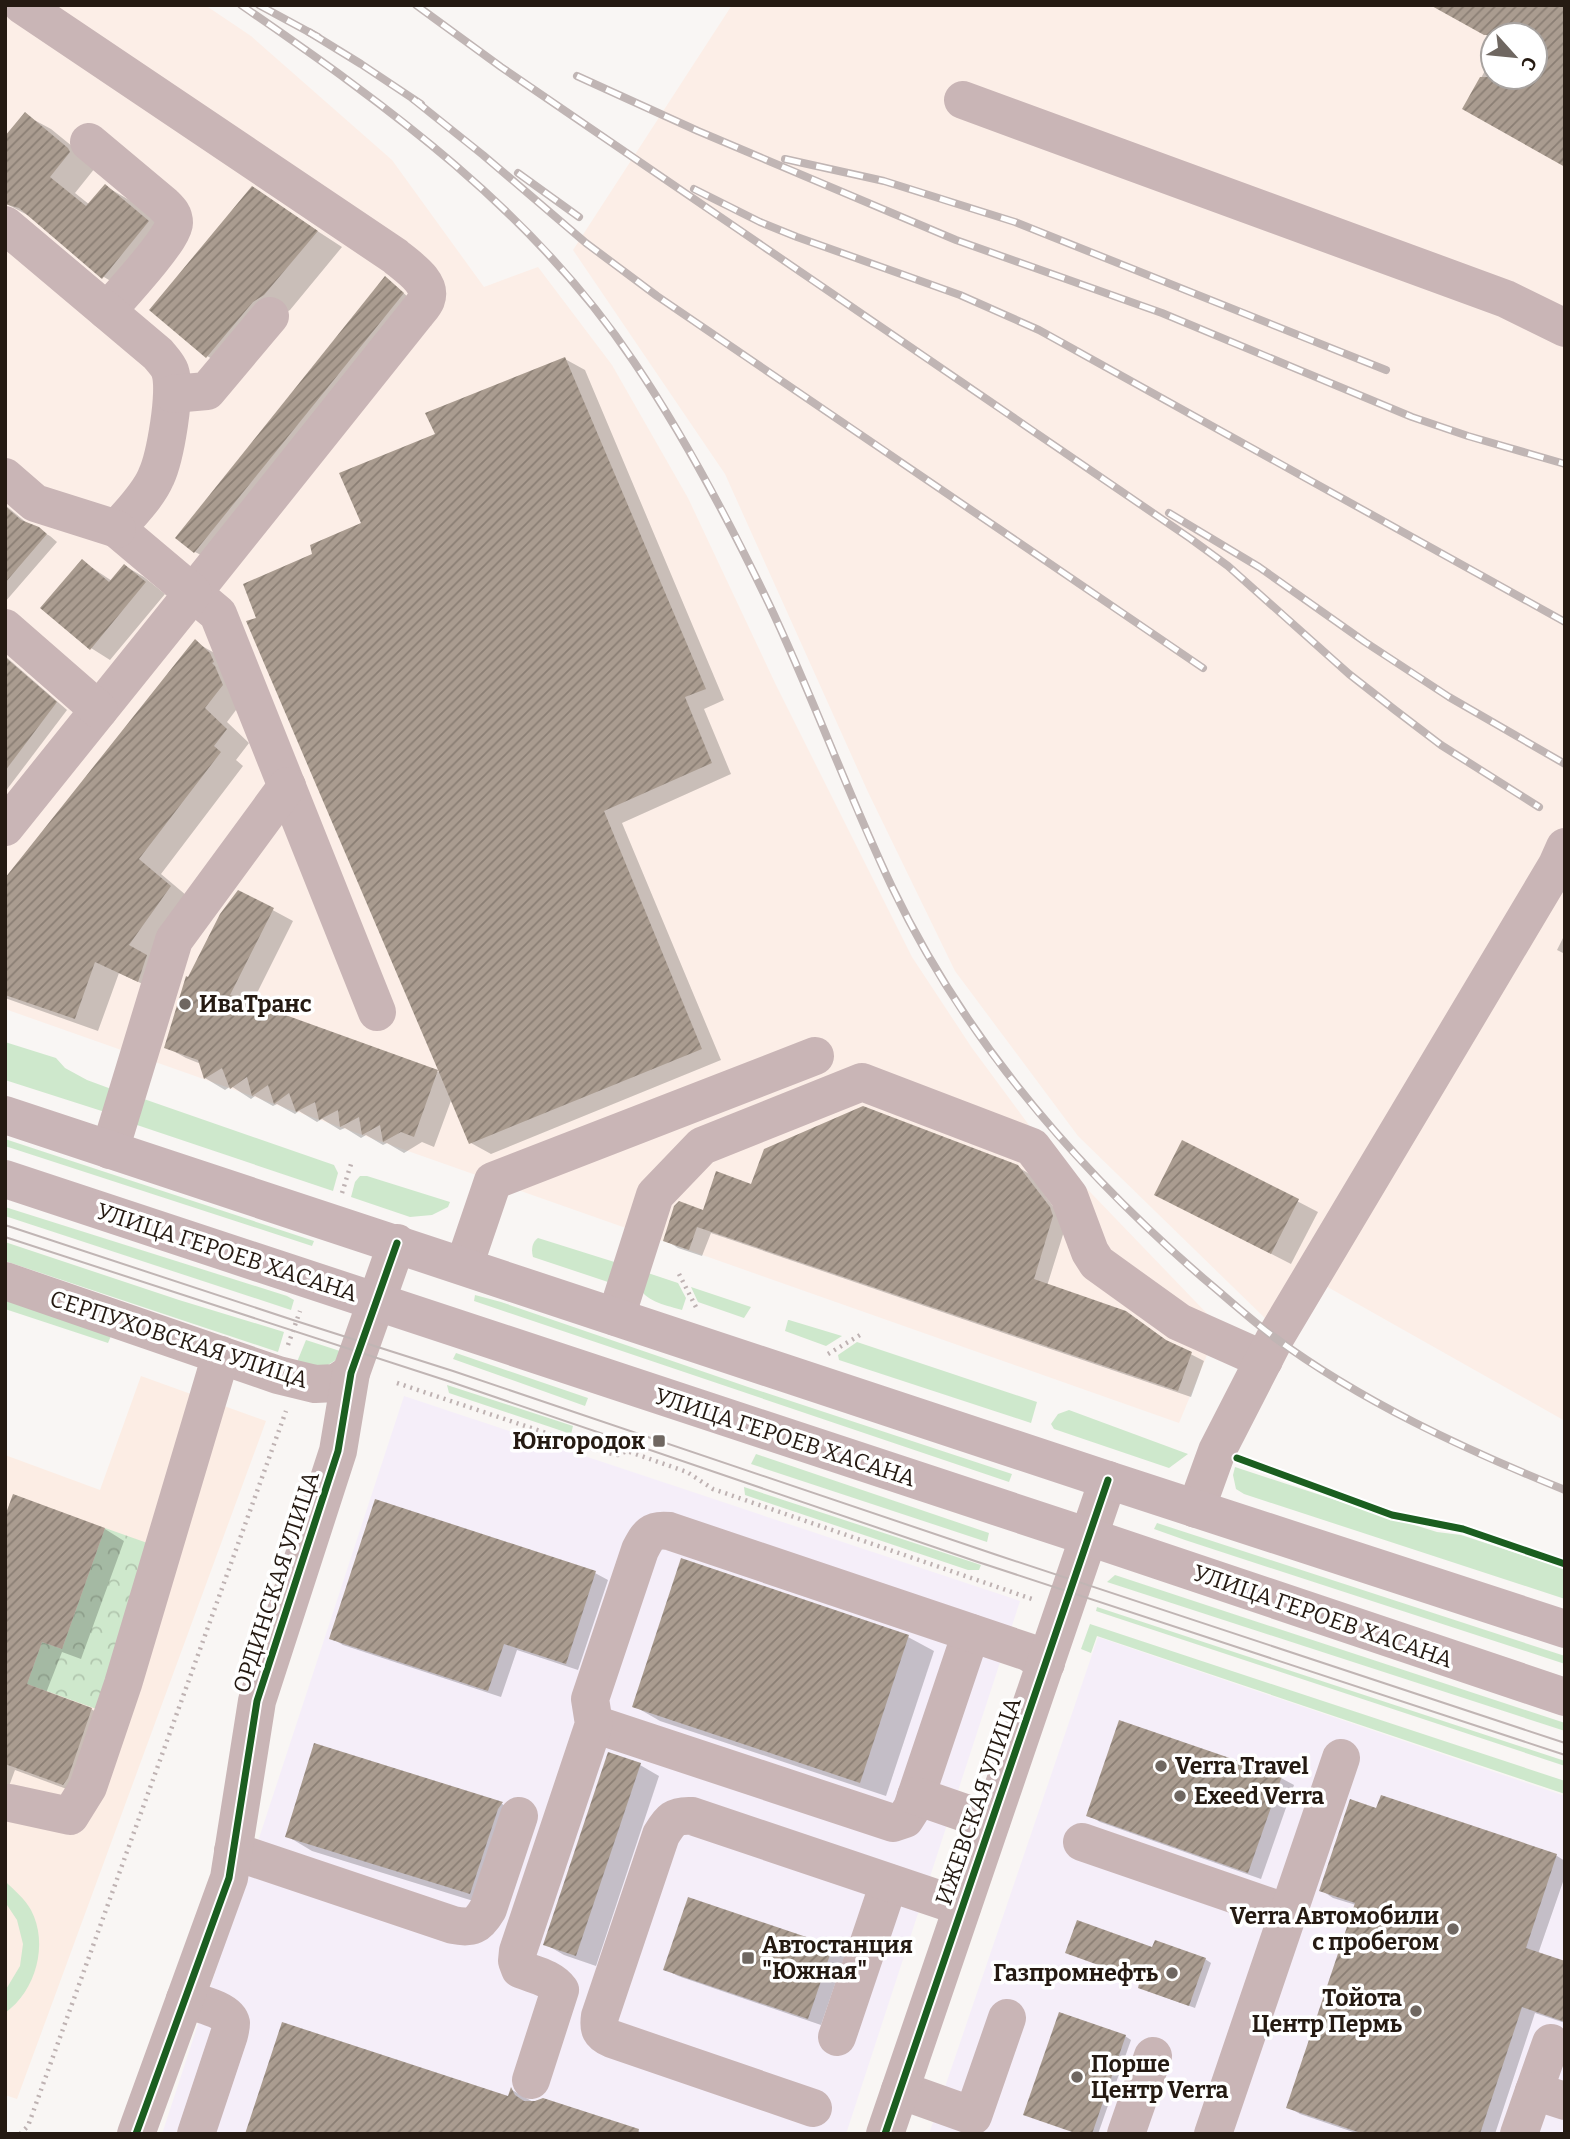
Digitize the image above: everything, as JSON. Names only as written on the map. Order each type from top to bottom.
[{"type":"main road","points":[[5,1115],[1565,1629]]},
{"type":"main road","name":"УЛИЦА ГЕРОЕВ ХАСАНА","points":[[5,1179],[1565,1697]]},
{"type":"street","points":[[5,827],[427,299],[427,287],[395,256],[22,5]]},
{"type":"street","points":[[963,100],[1506,299],[1565,328]]},
{"type":"street","points":[[89,142],[173,214],[174,226],[164,242],[107,311]]},
{"type":"street","points":[[5,226],[158,354],[170,371],[173,394],[156,478],[117,529]]},
{"type":"street","points":[[173,394],[208,391],[270,316]]},
{"type":"street","points":[[5,477],[36,503],[117,529],[218,614],[377,1012]]},
{"type":"street","points":[[9,614],[99,710]]},
{"type":"street","points":[[110,1150],[174,940],[287,786]]},
{"type":"street","points":[[1196,1509],[1216,1451],[1275,1338],[1562,860]]},
{"type":"street","points":[[464,1266],[494,1181],[815,1056]]},
{"type":"street","points":[[616,1317],[655,1195],[702,1146],[862,1082],[1032,1147],[1069,1196],[1090,1252],[1097,1263],[1179,1322],[1264,1360]]},
{"type":"street","name":"ОРДИНСКАЯ УЛИЦА","points":[[136,2134],[229,1878],[257,1701],[338,1451],[351,1373],[397,1243]]},
{"type":"street","name":"СЕРПУХОВСКАЯ УЛИЦА","points":[[5,1282],[220,1355],[315,1384],[336,1383],[351,1373]]},
{"type":"street","points":[[10,1802],[70,1816],[88,1787],[123,1684],[220,1355]]},
{"type":"street","name":"ИЖЕВСКАЯ УЛИЦА","points":[[886,2134],[1108,1480]]},
{"type":"street","points":[[531,2080],[560,1990],[548,1979],[520,1969],[518,1951],[594,1724],[590,1699],[647,1536],[658,1530],[669,1531],[1028,1652],[1046,1662]]},
{"type":"street","points":[[594,1724],[893,1824],[905,1819],[912,1808],[971,1633]]},
{"type":"street","points":[[1213,2134],[1341,1758]]},
{"type":"street","points":[[916,1796],[991,1822]]},
{"type":"street","points":[[813,2108],[612,2039],[603,2035],[598,2027],[661,1835],[668,1823],[680,1815],[692,1816],[962,1907]]},
{"type":"street","points":[[233,1851],[466,1928],[480,1923],[488,1909],[519,1816]]},
{"type":"street","points":[[1082,1842],[1288,1913]]},
{"type":"street","points":[[837,2037],[889,1883]]},
{"type":"street","points":[[185,1999],[219,2010],[231,2022],[196,2134]]},
{"type":"street","points":[[900,2090],[972,2128],[1007,2018]]},
{"type":"street","points":[[1519,2134],[1549,2096],[1550,2043]]},
{"type":"street","points":[[1126,2134],[1153,2056]]},
{"type":"path","points":[[342,1193],[351,1164]]},
{"type":"path","points":[[679,1274],[698,1312]]},
{"type":"path","points":[[826,1355],[860,1335]]},
{"type":"path","points":[[397,1383],[603,1452],[618,1455],[627,1451],[639,1455],[687,1472],[712,1489],[1042,1602]]},
{"type":"path","points":[[20,2134],[28,2126],[288,1407]]},
{"type":"path","points":[[1237,1458],[1392,1515],[1463,1529],[1565,1563]]},
{"type":"shaded area","points":[[5,5],[205,5],[251,36],[392,160],[484,287],[538,267],[612,365],[688,498],[775,683],[912,957],[972,1048],[1040,1140],[1219,1326],[1179,1423],[5,1009]]},
{"type":"shaded area","points":[[732,5],[1565,5],[1565,1421],[1301,1272],[1271,1324],[1078,1136],[955,971],[868,792],[725,474],[573,250]]},
{"type":"shaded area","points":[[141,1376],[266,1421],[17,2099],[5,2095],[5,1455],[100,1490]]},
{"type":"shaded area","points":[[404,1396],[1020,1601],[846,2134],[162,2134]]},
{"type":"shaded area","points":[[1098,1637],[1565,1796],[1565,2134],[929,2134]]},
{"type":"green space","points":[[5,1042],[56,1058],[65,1068],[114,1090],[108,1113],[5,1080]]},
{"type":"green space","points":[[141,1098],[334,1165],[338,1173],[333,1191],[134,1124]]},
{"type":"green space","points":[[5,1139],[314,1241],[312,1246],[5,1146]]},
{"type":"green space","points":[[360,1176],[450,1202],[448,1207],[432,1215],[410,1217],[351,1197],[355,1182]]},
{"type":"green space","points":[[5,1207],[287,1296],[294,1300],[291,1310],[5,1216]]},
{"type":"green space","points":[[538,1238],[624,1265],[617,1285],[533,1257],[534,1242]]},
{"type":"green space","points":[[5,1242],[284,1332],[278,1352],[5,1261]]},
{"type":"green space","points":[[639,1270],[678,1283],[686,1298],[682,1310],[647,1297],[640,1288]]},
{"type":"green space","points":[[691,1287],[751,1307],[744,1318],[698,1302]]},
{"type":"green space","points":[[5,1293],[114,1329],[108,1343],[5,1309]]},
{"type":"green space","points":[[475,1295],[1012,1474],[1009,1482],[474,1301]]},
{"type":"green space","points":[[788,1320],[842,1336],[826,1346],[785,1331]]},
{"type":"green space","points":[[306,1340],[340,1351],[336,1360],[321,1369],[297,1362]]},
{"type":"green space","points":[[857,1342],[1037,1402],[1031,1423],[839,1360],[838,1355]]},
{"type":"green space","points":[[456,1353],[588,1398],[585,1406],[453,1359]]},
{"type":"green space","points":[[447,1385],[573,1426],[571,1434],[449,1393]]},
{"type":"green space","points":[[1069,1410],[1188,1454],[1169,1468],[1054,1429],[1051,1424],[1058,1414]]},
{"type":"green space","points":[[756,1454],[989,1533],[987,1542],[751,1464]]},
{"type":"green space","points":[[1235,1467],[1372,1512],[1437,1532],[1461,1535],[1565,1569],[1565,1599],[1244,1494],[1236,1489],[1233,1475]]},
{"type":"green space","points":[[744,1487],[981,1565],[979,1570],[968,1570],[745,1495]]},
{"type":"green space","points":[[1157,1523],[1565,1656],[1565,1664],[1185,1540],[1154,1529]]},
{"type":"green space","points":[[105,1528],[153,1545],[102,1711],[27,1684],[42,1642],[62,1649]]},
{"type":"green space","points":[[1115,1575],[1565,1723],[1565,1731],[1107,1582]]},
{"type":"green space","points":[[1097,1607],[1565,1761],[1565,1766],[1096,1611]]},
{"type":"green space","points":[[1090,1624],[1565,1781],[1565,1794],[1097,1636],[1091,1653],[1081,1649]]},
{"type":"green space","points":[[5,1881],[31,1910],[39,1937],[39,1952],[32,1980],[16,2004],[5,2013],[5,1991],[20,1966],[23,1944],[17,1920],[5,1902]]},
{"type":"building","points":[[1430,5],[1565,5],[1565,167],[1462,109],[1479,79],[1479,91],[1549,91],[1549,21],[1479,21],[1479,32]]},
{"type":"building","points":[[25,112],[70,152],[50,177],[86,206],[105,184],[149,221],[102,279],[19,208],[5,204],[5,136]]},
{"type":"building","points":[[252,186],[318,231],[206,358],[149,310]]},
{"type":"building","points":[[385,276],[404,293],[194,553],[175,538]]},
{"type":"building","points":[[565,357],[706,689],[685,697],[712,763],[604,811],[702,1049],[469,1144],[246,621],[256,618],[243,584],[312,554],[310,545],[361,523],[339,473],[435,434],[425,413]]},
{"type":"building","points":[[5,506],[21,520],[39,527],[47,534],[5,583]]},
{"type":"building","points":[[82,559],[109,582],[124,564],[146,582],[90,650],[40,608]]},
{"type":"building","points":[[195,639],[210,653],[223,685],[205,708],[227,729],[214,746],[221,752],[139,859],[171,886],[129,945],[147,955],[138,982],[95,962],[75,1019],[5,995],[5,878]]},
{"type":"building","points":[[5,657],[57,702],[5,771]]},
{"type":"building","points":[[238,890],[274,908],[230,995],[438,1070],[414,1137],[401,1132],[383,1142],[380,1125],[362,1135],[359,1117],[340,1127],[338,1110],[319,1120],[315,1102],[296,1112],[289,1093],[274,1104],[268,1085],[252,1096],[247,1077],[230,1089],[222,1068],[204,1079],[198,1060],[164,1048],[186,976],[188,977],[220,914]]},
{"type":"building","points":[[863,1106],[1018,1165],[1050,1207],[1053,1216],[1034,1279],[1126,1311],[1166,1340],[1192,1352],[1178,1391],[697,1227],[689,1250],[663,1241],[674,1206],[679,1201],[703,1210],[716,1171],[751,1184],[764,1149]]},
{"type":"building","points":[[1182,1140],[1299,1199],[1271,1254],[1154,1195]]},
{"type":"building","points":[[13,1494],[105,1528],[62,1649],[42,1642],[27,1684],[92,1708],[68,1778],[63,1785],[5,1764],[5,1516]]},
{"type":"building","points":[[375,1499],[596,1571],[566,1664],[504,1644],[488,1691],[329,1639]]},
{"type":"building","points":[[681,1558],[909,1635],[860,1783],[632,1707]]},
{"type":"building","points":[[1119,1720],[1282,1776],[1248,1873],[1086,1816]]},
{"type":"building","points":[[314,1743],[503,1802],[498,1809],[470,1894],[285,1837]]},
{"type":"building","points":[[608,1752],[641,1763],[576,1956],[543,1945]]},
{"type":"building","points":[[1381,1795],[1557,1854],[1526,1948],[1565,1961],[1565,2022],[1522,2007],[1480,2134],[1364,2134],[1286,2108],[1355,1903],[1319,1891],[1350,1799],[1376,1808]]},
{"type":"building","name":"Автостанция \"Южная\"","points":[[688,1897],[833,1946],[808,2019],[663,1970]]},
{"type":"building","points":[[1077,1920],[1152,1947],[1155,1940],[1206,1958],[1189,2006],[1138,1988],[1140,1980],[1065,1953]]},
{"type":"building","points":[[1059,2012],[1126,2035],[1092,2134],[1078,2134],[1023,2115]]},
{"type":"building","points":[[282,2022],[508,2096],[511,2087],[515,2095],[524,2101],[543,2098],[639,2129],[638,2134],[245,2134]]},
{"type":"tram line","points":[[5,1225],[453,1371],[1565,1743]]},
{"type":"tram line","points":[[5,1237],[451,1382],[978,1562],[1565,1755]]},
{"type":"railway","points":[[241,5],[403,123],[504,209],[551,257],[594,307],[634,362],[689,451],[754,573],[801,674],[876,852],[921,943],[989,1049],[1027,1099],[1068,1146],[1156,1236],[1265,1330],[1308,1361],[1342,1383],[1452,1441],[1565,1490]]},
{"type":"railway","points":[[259,5],[318,37]]},
{"type":"railway","points":[[416,5],[501,67],[1191,539],[1228,566],[1349,674],[1395,710],[1441,745],[1539,807]]},
{"type":"railway","points":[[309,32],[421,104]]},
{"type":"railway","points":[[577,76],[698,131],[956,240],[1162,313],[1412,417],[1565,464]]},
{"type":"railway","points":[[413,99],[586,243],[657,296],[1203,668]]},
{"type":"railway","points":[[785,159],[884,181],[1015,222],[1386,370]]},
{"type":"railway","points":[[518,173],[579,217]]},
{"type":"railway","points":[[694,189],[760,222],[960,295],[1039,330],[1565,622]]},
{"type":"railway","points":[[1169,513],[1259,567],[1449,697],[1565,764]]},
{"type":"cycle path","points":[[136,2134],[229,1878],[257,1701],[338,1451],[351,1373],[397,1243]]},
{"type":"cycle path","points":[[1237,1458],[1392,1515],[1463,1529],[1565,1564]]},
{"type":"cycle path","points":[[885,2134],[1108,1480]]},
{"type":"place","name":"ИваТранс","points":[[185,1004]]},
{"type":"place","name":"Юнгородок","points":[[659,1441]]},
{"type":"place","name":"Verra Travel","points":[[1161,1766]]},
{"type":"place","name":"Exeed Verra","points":[[1180,1796]]},
{"type":"place","name":"Verra Автомобили с пробегом","points":[[1453,1929]]},
{"type":"place","name":"Автостанция \"Южная\"","points":[[748,1958]]},
{"type":"place","name":"Газпромнефть","points":[[1172,1973]]},
{"type":"place","name":"Тойота Центр Пермь","points":[[1416,2011]]},
{"type":"place","name":"Порше Центр Verra","points":[[1077,2077]]}]
